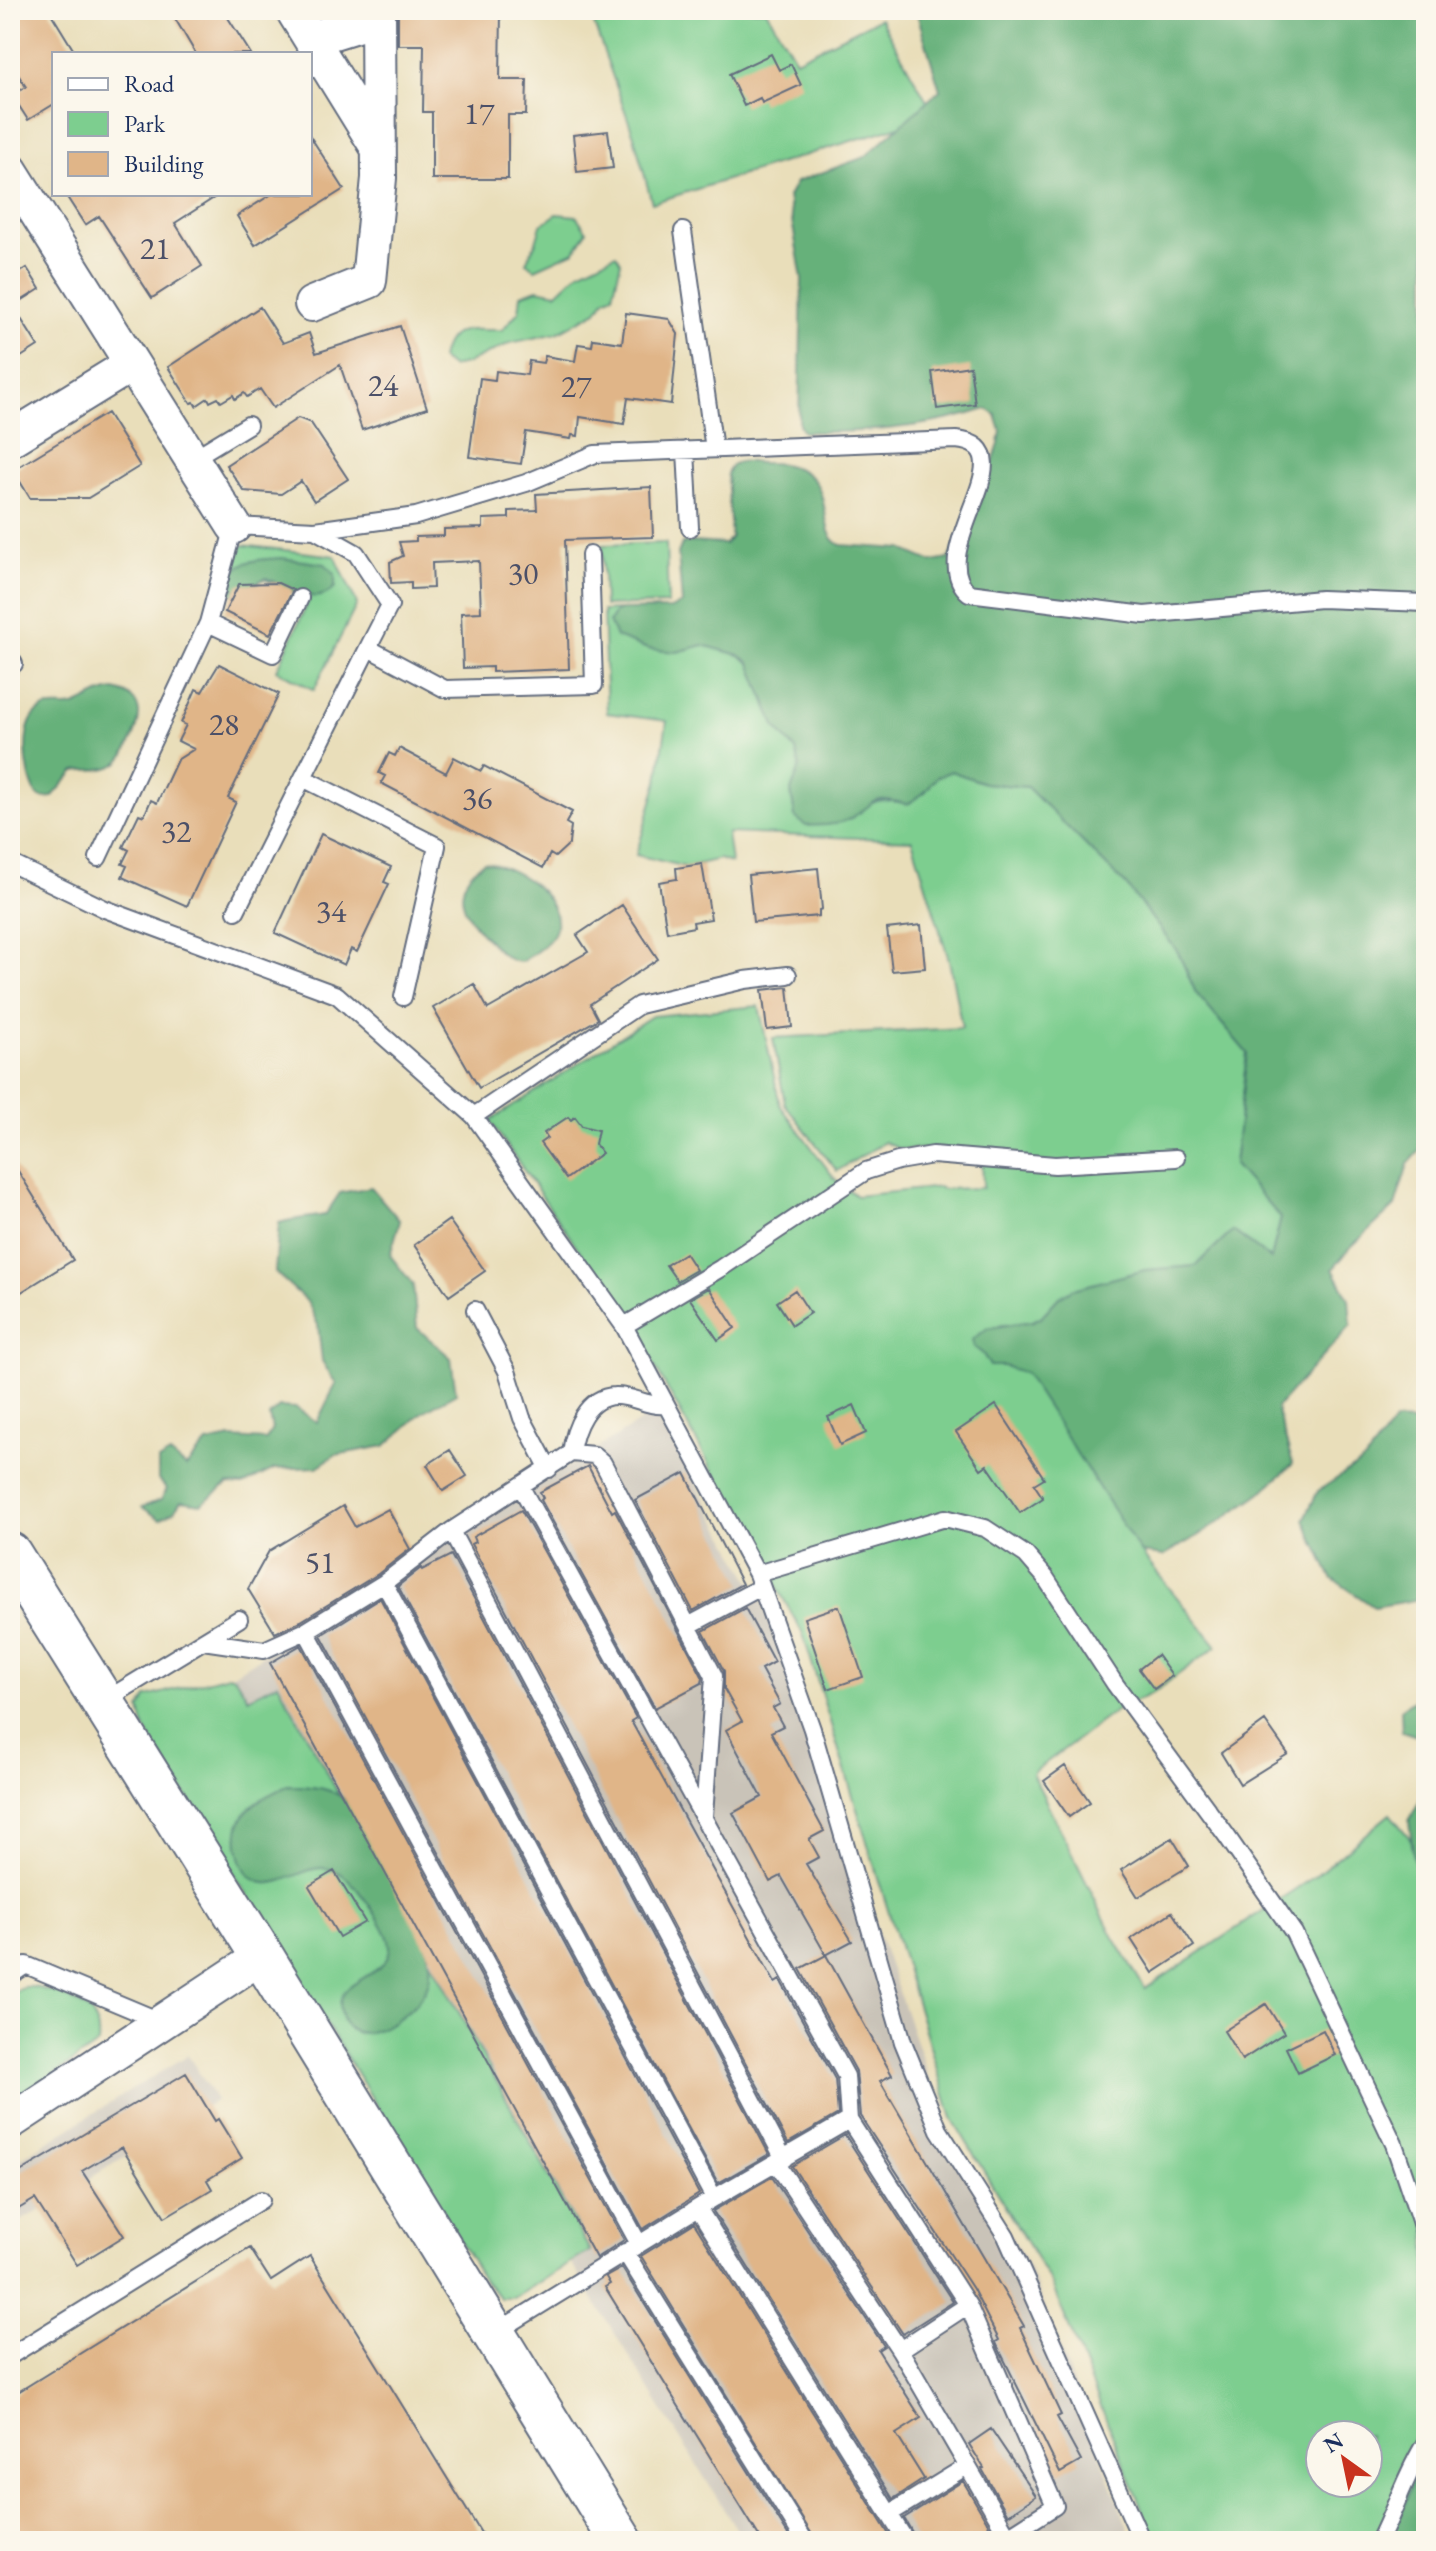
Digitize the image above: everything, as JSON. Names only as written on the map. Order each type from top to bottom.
[{"type":"street","points":[[293,10],[378,147]]},
{"type":"street","points":[[311,39],[378,14],[379,178],[369,281],[312,304]]},
{"type":"street","points":[[10,170],[234,526]]},
{"type":"street","points":[[10,439],[132,364]]},
{"type":"street","points":[[10,1554],[262,1956],[621,2541]]},
{"type":"street","points":[[10,2122],[262,1956]]},
{"type":"lane","points":[[683,231],[714,449]]},
{"type":"lane","points":[[192,459],[248,425]]},
{"type":"lane","points":[[98,858],[208,623],[234,526],[315,530],[416,516],[526,483],[595,454],[956,440],[975,445],[982,455],[984,472],[954,563],[956,577],[969,593],[1144,615],[1321,599],[1426,603]]},
{"type":"lane","points":[[686,450],[690,528]]},
{"type":"lane","points":[[236,911],[390,605],[356,553],[315,530]]},
{"type":"lane","points":[[368,648],[445,689],[594,685],[590,555]]},
{"type":"lane","points":[[208,623],[273,654],[300,598]]},
{"type":"lane","points":[[10,657],[14,664],[10,666]]},
{"type":"lane","points":[[303,778],[437,846],[403,997]]},
{"type":"lane","points":[[10,863],[105,909],[337,995],[474,1116],[624,1326],[759,1580],[812,1729],[903,2042],[939,2130],[1006,2236],[1142,2541]]},
{"type":"lane","points":[[474,1116],[639,1005],[745,980],[788,975]]},
{"type":"lane","points":[[624,1326],[721,1268],[866,1171],[898,1161],[933,1155],[1055,1165],[1176,1158]]},
{"type":"lane","points":[[475,1310],[507,1371],[522,1418],[549,1469]]},
{"type":"lane","points":[[571,1453],[581,1417],[594,1403],[615,1396],[653,1406],[666,1405]]},
{"type":"lane","points":[[203,1641],[264,1650],[306,1631],[384,1583],[451,1531],[571,1453],[594,1455],[603,1463],[714,1676],[703,1818]]},
{"type":"lane","points":[[451,1531],[780,2162],[900,2350],[1009,2539],[1055,2506],[968,2305],[849,2120],[846,2076],[521,1487]]},
{"type":"lane","points":[[688,1626],[759,1580],[945,1518],[985,1528],[1026,1555],[1045,1577],[1115,1684],[1294,1933],[1394,2144],[1426,2238]]},
{"type":"lane","points":[[384,1583],[714,2198]]},
{"type":"lane","points":[[103,1702],[239,1619]]},
{"type":"lane","points":[[306,1631],[632,2248],[805,2541]]},
{"type":"lane","points":[[10,1976],[26,1965],[162,2022]]},
{"type":"lane","points":[[494,2334],[714,2198],[849,2120]]},
{"type":"lane","points":[[10,2356],[261,2200]]},
{"type":"lane","points":[[698,2208],[906,2541]]},
{"type":"lane","points":[[900,2350],[968,2305]]},
{"type":"lane","points":[[1379,2541],[1394,2513],[1410,2468],[1426,2442]]},
{"type":"lane","points":[[889,2514],[967,2466]]},
{"type":"shaded area","points":[[656,1412],[763,1603],[944,2122],[1029,2267],[1133,2541],[744,2541],[212,1687]]},
{"type":"shaded area","points":[[188,2055],[216,2100],[10,2228],[10,2165]]},
{"type":"green space","points":[[589,10],[766,10],[796,60],[880,18],[935,115],[652,203],[634,136]]},
{"type":"green space","points":[[916,10],[1426,10],[1426,1144],[1408,1164],[1395,1206],[1351,1247],[1333,1269],[1349,1299],[1351,1325],[1276,1408],[1293,1464],[1263,1491],[1206,1531],[1163,1556],[1141,1553],[1025,1373],[1004,1366],[990,1366],[972,1340],[988,1328],[1041,1317],[1059,1297],[1073,1289],[1145,1270],[1196,1266],[1233,1231],[1271,1259],[1281,1218],[1234,1165],[1247,1053],[1196,993],[1178,952],[1126,885],[1027,787],[984,783],[951,771],[937,777],[925,792],[908,804],[880,800],[846,821],[806,826],[795,817],[791,791],[800,767],[796,750],[776,728],[750,663],[739,655],[703,645],[677,652],[648,649],[616,637],[609,622],[615,612],[621,610],[671,609],[682,603],[678,553],[682,544],[725,544],[731,537],[727,474],[730,467],[739,462],[781,464],[806,473],[821,494],[828,530],[841,545],[902,549],[932,562],[948,559],[980,502],[1001,431],[996,415],[987,409],[920,425],[850,432],[803,432],[799,424],[802,279],[788,197],[796,182],[865,157],[940,90]]},
{"type":"green space","points":[[557,214],[576,216],[587,231],[575,251],[535,269],[526,262],[541,225]]},
{"type":"green space","points":[[616,254],[621,262],[613,295],[605,299],[597,311],[557,333],[510,343],[466,364],[451,367],[441,359],[444,347],[455,334],[471,330],[502,330],[519,311],[521,295],[537,289],[557,293],[579,272]]},
{"type":"green space","points":[[666,543],[668,604],[604,606],[602,545]]},
{"type":"green space","points":[[242,545],[335,556],[357,604],[314,690],[277,670],[309,600],[264,579],[237,596],[227,591]]},
{"type":"green space","points":[[281,558],[325,564],[335,574],[335,587],[319,596],[310,596],[266,578],[240,591],[232,589],[232,579],[240,566],[255,560]]},
{"type":"green space","points":[[621,610],[615,612],[617,637],[648,649],[677,652],[703,645],[739,655],[750,663],[776,728],[796,750],[800,767],[791,791],[795,817],[849,820],[864,808],[882,800],[908,804],[925,792],[936,777],[951,771],[984,783],[1027,787],[1126,885],[1178,952],[1196,993],[1247,1053],[1234,1165],[1281,1218],[1271,1259],[1233,1231],[1196,1266],[1145,1270],[1059,1297],[1041,1317],[1033,1321],[996,1326],[1148,1562],[1217,1646],[1153,1693],[1117,1710],[1032,1773],[1113,1936],[1145,1989],[1315,1876],[1390,1814],[1426,1858],[1426,2541],[1155,2541],[1052,2285],[952,2118],[803,1634],[637,1334],[490,1121],[652,1016],[759,1006],[780,1105],[835,1179],[856,1196],[940,1187],[983,1188],[982,1149],[899,1149],[885,1142],[837,1171],[785,1104],[773,1038],[962,1028],[949,960],[912,840],[727,833],[731,863],[719,859],[686,867],[636,855],[658,781],[667,721],[607,713],[603,611]]},
{"type":"green space","points":[[115,690],[133,699],[139,712],[137,729],[123,758],[108,768],[75,771],[52,797],[37,795],[29,775],[26,749],[30,724],[35,715],[46,708],[74,706]]},
{"type":"green space","points":[[484,862],[521,875],[551,903],[555,933],[521,962],[507,958],[500,952],[466,912],[462,891],[466,881]]},
{"type":"green space","points":[[371,1187],[400,1221],[390,1255],[413,1285],[417,1328],[451,1358],[456,1393],[423,1412],[385,1446],[335,1455],[317,1467],[274,1469],[243,1485],[228,1484],[201,1504],[181,1501],[174,1511],[160,1519],[142,1507],[161,1500],[167,1489],[158,1479],[158,1461],[170,1454],[186,1467],[207,1443],[231,1438],[266,1440],[272,1429],[269,1416],[279,1407],[296,1408],[317,1422],[336,1384],[322,1361],[318,1325],[308,1302],[275,1272],[279,1223],[325,1215],[340,1193]]},
{"type":"green space","points":[[1395,1421],[1426,1423],[1426,1598],[1374,1607],[1332,1578],[1304,1520],[1318,1491],[1365,1460]]},
{"type":"green space","points":[[228,1675],[235,1677],[248,1698],[278,1683],[590,2251],[513,2298],[500,2298],[485,2282],[144,1727],[140,1709],[147,1697]]},
{"type":"green space","points":[[1426,1691],[1426,1739],[1402,1731],[1401,1709]]},
{"type":"green space","points":[[287,1786],[328,1790],[351,1807],[388,1864],[425,1942],[430,1973],[424,1993],[406,2013],[381,2028],[357,2032],[347,2027],[340,2010],[346,1991],[381,1966],[390,1948],[381,1923],[350,1881],[338,1872],[316,1868],[265,1883],[256,1880],[243,1866],[238,1835],[243,1817],[257,1802]]},
{"type":"green space","points":[[1426,1788],[1426,1935],[1409,1821]]},
{"type":"green space","points":[[24,1987],[49,1991],[86,2008],[97,2024],[98,2044],[10,2105],[10,1994]]},
{"type":"green space","points":[[1426,2452],[1426,2541],[1387,2541],[1400,2517]]},
{"type":"building","points":[[10,10],[49,10],[75,52],[52,52],[52,105],[28,120],[12,95],[26,87],[10,62]]},
{"type":"building","points":[[170,10],[223,10],[250,52],[195,52]]},
{"type":"building","points":[[398,10],[501,10],[500,80],[527,80],[526,115],[508,115],[508,179],[432,179],[432,112],[423,112],[424,45],[398,45]]},
{"type":"building","points":[[771,54],[779,70],[791,64],[801,85],[762,103],[760,98],[744,106],[729,74]]},
{"type":"building","points":[[608,131],[613,168],[577,172],[573,135]]},
{"type":"building","points":[[312,139],[344,189],[255,245],[237,216],[269,196],[312,196]]},
{"type":"building","points":[[66,196],[217,196],[175,223],[202,266],[152,298],[99,216],[85,225]]},
{"type":"building","points":[[27,268],[40,289],[13,306],[38,346],[10,364],[10,279]]},
{"type":"building","points":[[260,307],[283,343],[309,333],[316,353],[400,326],[427,408],[362,430],[340,365],[273,408],[260,389],[247,397],[244,393],[221,402],[218,398],[210,402],[208,398],[196,406],[194,402],[191,403],[168,367]]},
{"type":"building","points":[[626,313],[669,319],[678,334],[671,404],[628,398],[624,424],[580,417],[578,436],[572,435],[571,439],[526,432],[521,464],[469,457],[480,378],[495,380],[496,371],[527,375],[529,361],[543,363],[545,356],[575,361],[578,344],[592,346],[593,339],[622,343]]},
{"type":"building","points":[[970,366],[975,404],[937,409],[932,372]]},
{"type":"building","points":[[107,413],[140,466],[88,498],[30,498],[13,470]]},
{"type":"building","points":[[298,418],[311,423],[348,479],[314,501],[301,481],[281,494],[244,491],[226,465]]},
{"type":"building","points":[[651,487],[653,537],[565,540],[569,669],[492,672],[492,667],[463,668],[461,613],[481,612],[479,561],[432,563],[433,588],[411,589],[411,582],[391,583],[390,562],[403,556],[399,542],[416,541],[416,537],[444,536],[444,529],[483,528],[483,519],[509,518],[509,511],[537,510],[536,494]]},
{"type":"building","points":[[278,583],[293,590],[270,634],[225,612],[239,584]]},
{"type":"building","points":[[219,664],[279,694],[228,798],[236,802],[187,906],[122,877],[127,866],[122,864],[129,850],[123,847],[139,814],[144,816],[151,800],[157,803],[177,760],[194,749],[178,741],[186,725],[181,723],[196,689],[202,692]]},
{"type":"building","points":[[399,748],[446,773],[454,757],[481,771],[484,766],[572,812],[566,823],[571,826],[569,844],[555,857],[550,854],[543,868],[381,783],[385,776],[379,773],[389,753],[395,756]]},
{"type":"building","points":[[321,834],[391,867],[384,882],[389,884],[357,952],[351,949],[344,965],[275,933]]},
{"type":"building","points":[[702,864],[711,919],[693,922],[694,927],[667,932],[659,882],[677,879],[676,868]]},
{"type":"building","points":[[818,868],[822,909],[819,916],[753,922],[748,875]]},
{"type":"building","points":[[622,905],[658,959],[590,1004],[598,1019],[479,1088],[433,1008],[474,984],[488,1009],[588,952],[577,935]]},
{"type":"building","points":[[921,925],[925,968],[892,971],[887,929]]},
{"type":"building","points":[[788,987],[792,1027],[767,1030],[762,990]]},
{"type":"building","points":[[568,1117],[571,1120],[575,1117],[582,1126],[598,1130],[595,1144],[602,1153],[566,1179],[540,1143],[547,1138],[544,1133]]},
{"type":"building","points":[[10,1158],[73,1260],[10,1299]]},
{"type":"building","points":[[449,1220],[485,1271],[449,1296],[414,1245]]},
{"type":"building","points":[[685,1253],[696,1270],[677,1281],[666,1265]]},
{"type":"building","points":[[709,1288],[735,1328],[718,1340],[690,1299]]},
{"type":"building","points":[[795,1290],[810,1313],[792,1325],[777,1302]]},
{"type":"building","points":[[854,1405],[866,1433],[840,1445],[828,1417]]},
{"type":"building","points":[[996,1405],[1044,1478],[1034,1484],[1043,1498],[1020,1513],[987,1465],[981,1469],[956,1432]]},
{"type":"building","points":[[450,1450],[467,1476],[443,1491],[427,1465]]},
{"type":"building","points":[[588,1466],[612,1512],[615,1510],[703,1678],[702,1683],[655,1708],[541,1500],[540,1492]]},
{"type":"building","points":[[685,1473],[742,1584],[693,1611],[635,1500]]},
{"type":"building","points":[[343,1506],[355,1527],[388,1509],[410,1549],[378,1574],[301,1621],[275,1633],[248,1589],[269,1551]]},
{"type":"building","points":[[521,1510],[636,1718],[631,1721],[775,1983],[780,1980],[835,2079],[838,2114],[788,2143],[471,1544],[475,1542],[473,1537]]},
{"type":"building","points":[[451,1555],[769,2154],[718,2183],[398,1586],[421,1568]]},
{"type":"building","points":[[380,1598],[699,2194],[643,2229],[321,1635]]},
{"type":"building","points":[[839,1606],[863,1677],[828,1689],[804,1618]]},
{"type":"building","points":[[745,1608],[774,1662],[761,1669],[780,1704],[773,1708],[783,1726],[771,1732],[824,1831],[809,1839],[819,1857],[806,1864],[852,1941],[826,1955],[781,1876],[770,1882],[733,1813],[762,1797],[726,1730],[742,1721],[724,1689],[724,1671],[703,1631]]},
{"type":"building","points":[[301,1645],[624,2240],[596,2258],[270,1663]]},
{"type":"building","points":[[1157,1655],[1172,1676],[1154,1689],[1139,1669]]},
{"type":"building","points":[[1265,1721],[1288,1754],[1240,1784],[1221,1753]]},
{"type":"building","points":[[1065,1766],[1090,1802],[1069,1817],[1044,1781]]},
{"type":"building","points":[[1172,1838],[1189,1866],[1138,1897],[1121,1870]]},
{"type":"building","points":[[334,1871],[365,1922],[339,1937],[309,1886]]},
{"type":"building","points":[[1172,1912],[1194,1946],[1153,1973],[1131,1939]]},
{"type":"building","points":[[826,1955],[892,2075],[880,2081],[1024,2326],[1020,2328],[1061,2415],[1057,2417],[1081,2461],[1060,2473],[973,2289],[860,2116],[856,2071],[800,1969]]},
{"type":"building","points":[[1266,2004],[1284,2033],[1242,2060],[1224,2031]]},
{"type":"building","points":[[1323,2030],[1335,2055],[1298,2073],[1286,2048]]},
{"type":"building","points":[[186,2073],[242,2158],[207,2180],[212,2189],[165,2217],[122,2147],[82,2171],[124,2236],[77,2265],[35,2199],[10,2214],[10,2178]]},
{"type":"building","points":[[845,2135],[953,2302],[903,2334],[792,2166]]},
{"type":"building","points":[[772,2177],[884,2346],[878,2350],[921,2418],[896,2434],[924,2479],[893,2499],[713,2211]]},
{"type":"building","points":[[694,2223],[893,2541],[816,2541],[641,2256]]},
{"type":"building","points":[[250,2248],[271,2281],[310,2256],[486,2541],[10,2541],[10,2397]]},
{"type":"building","points":[[622,2268],[792,2541],[762,2541],[605,2287],[610,2284],[606,2277]]},
{"type":"building","points":[[991,2429],[1036,2496],[1008,2515],[969,2444]]},
{"type":"building","points":[[963,2481],[990,2527],[987,2529],[994,2541],[917,2541],[904,2518]]}]
